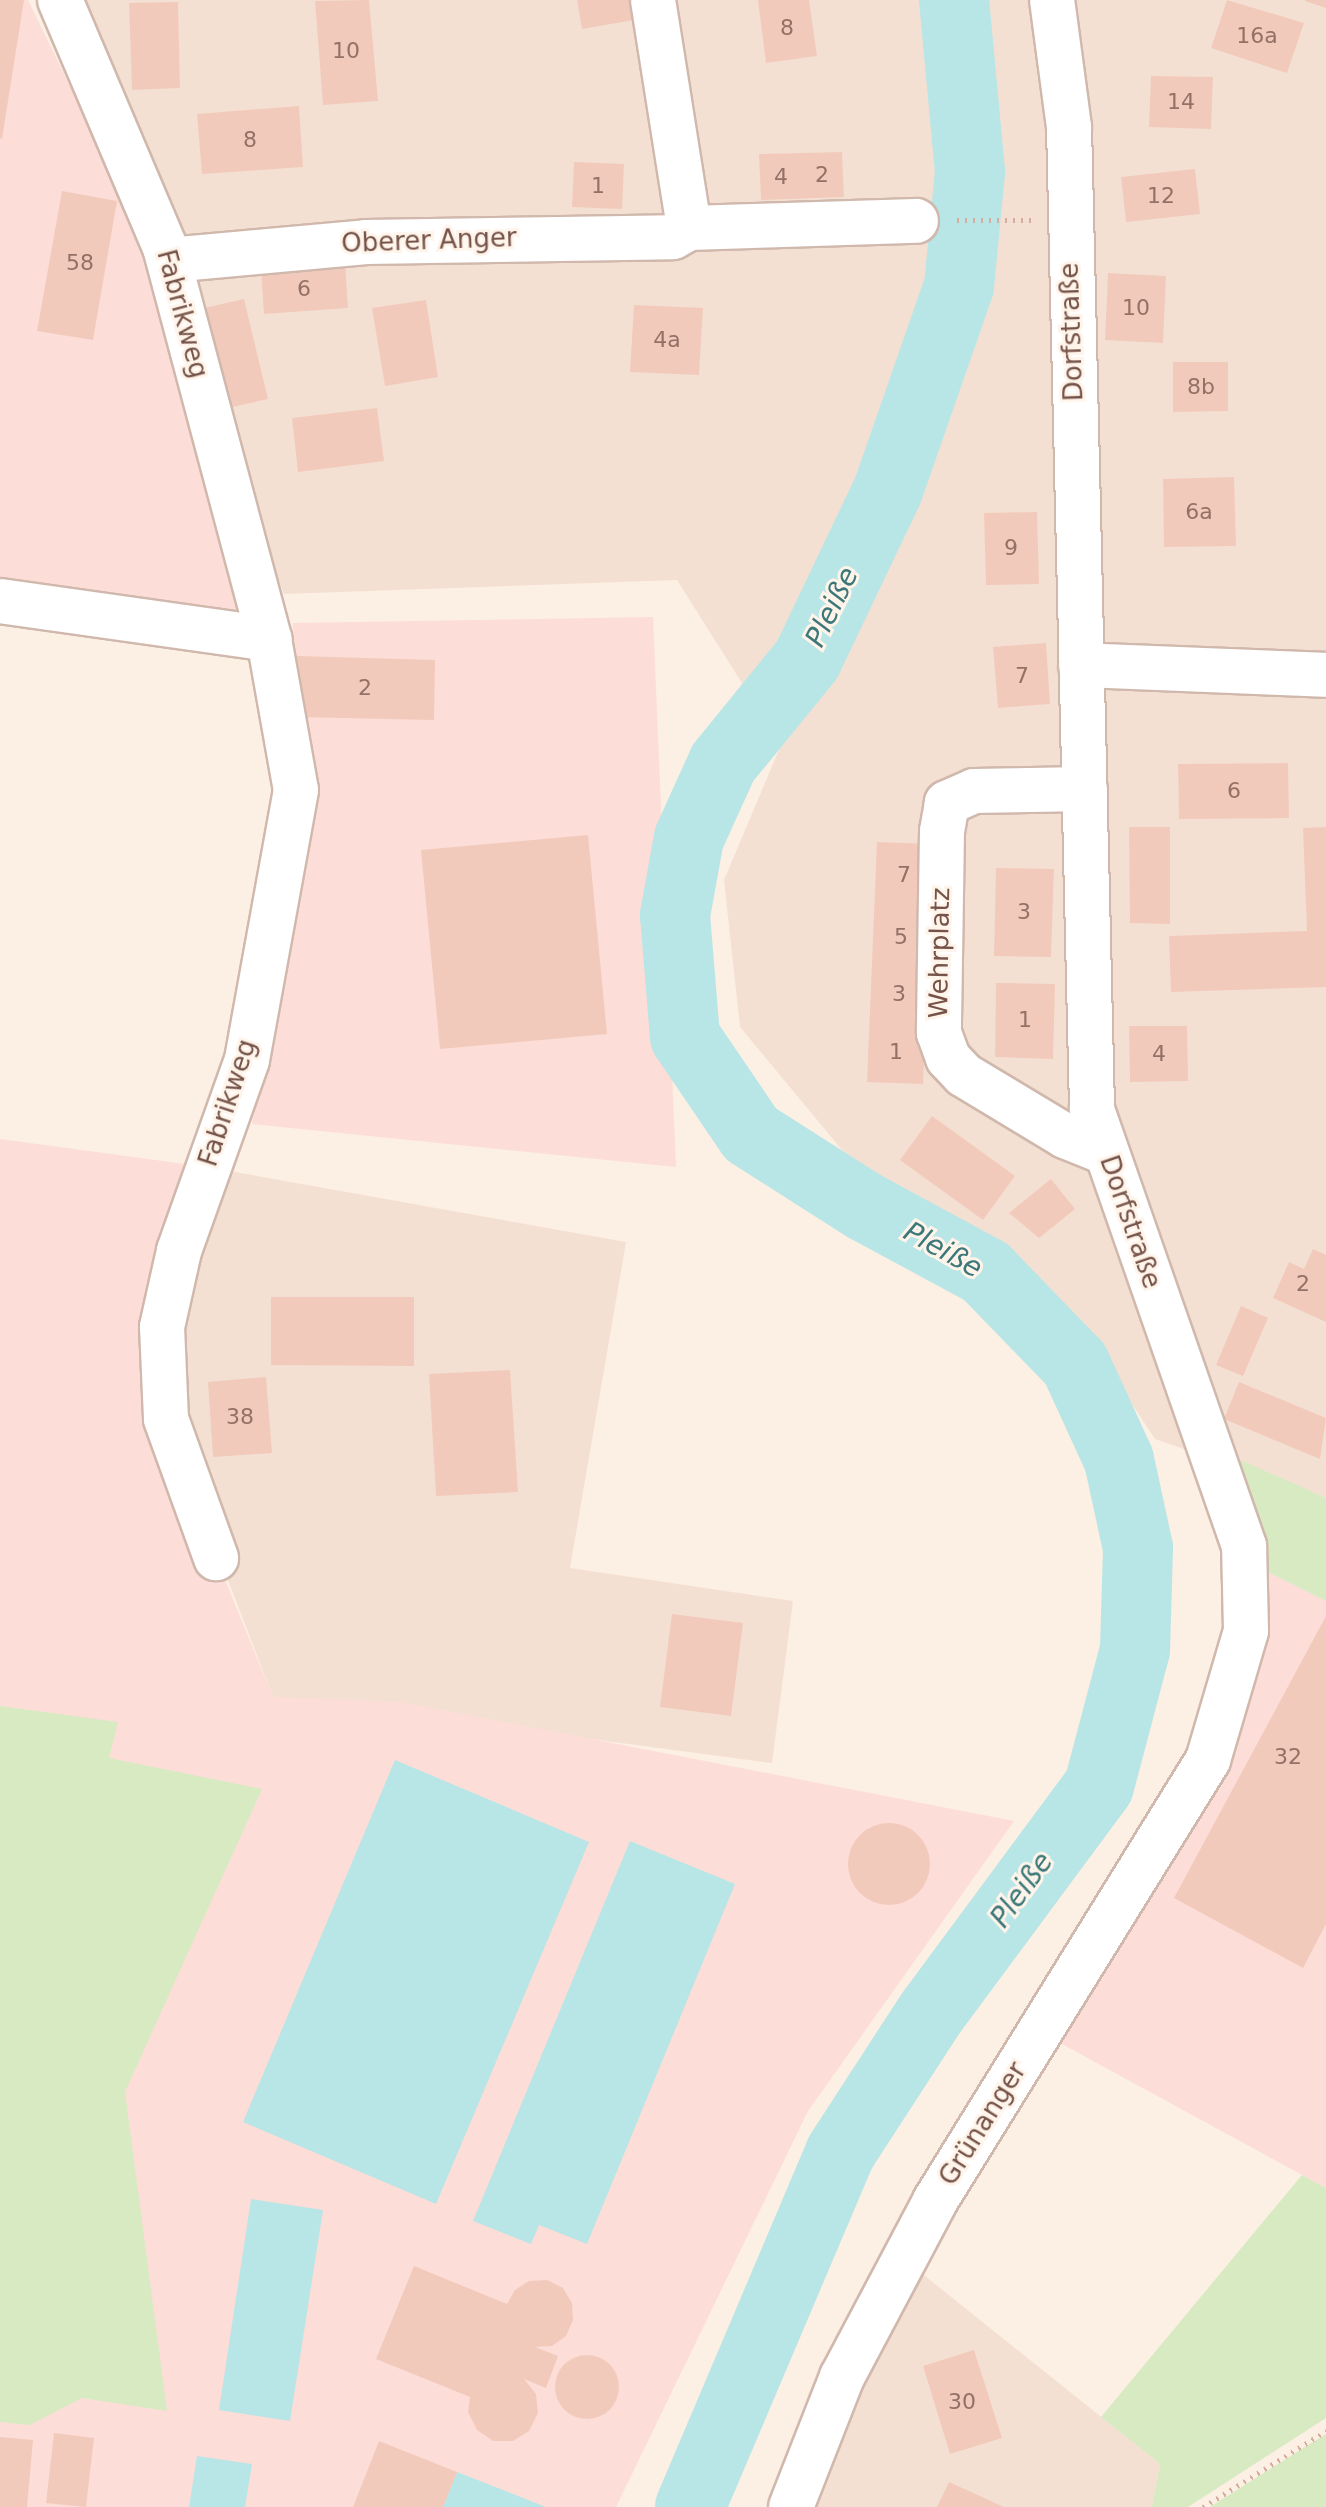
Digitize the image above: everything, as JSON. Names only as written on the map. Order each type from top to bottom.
[{"type":"street","name":"Fabrikweg","points":[[60,0],[169,260],[269,639],[296,790],[247,1060],[179,1251],[162,1327],[166,1419],[216,1558]]},
{"type":"street","points":[[653,0],[689,228]]},
{"type":"street","name":"Dorfstraße","points":[[1052,0],[1069,127],[1085,789],[1087,1052],[1092,1109],[1244,1546],[1246,1631],[1208,1760]]},
{"type":"street","name":"Oberer Anger","points":[[169,260],[366,242],[673,237],[689,228],[916,221]]},
{"type":"street","points":[[0,601],[269,639]]},
{"type":"street","points":[[1081,665],[1326,675]]},
{"type":"street","name":"Wehrplatz","points":[[1085,789],[974,791],[947,803],[942,831],[939,1033],[948,1058],[964,1075],[1065,1136],[1105,1152]]},
{"type":"street","name":"Grünanger","points":[[791,2507],[842,2377],[935,2201],[1208,1760]]},
{"type":"path","points":[[916,221],[1013,220]]},
{"type":"path","points":[[1203,2507],[1326,2431]]},
{"type":"shaded area","points":[[0,0],[28,0],[144,239],[253,659],[0,622]]},
{"type":"shaded area","points":[[71,0],[1326,0],[1326,1498],[1155,1439],[1075,1317],[842,1150],[740,1027],[724,880],[781,745],[677,580],[284,594],[149,255]]},
{"type":"shaded area","points":[[653,617],[676,1167],[252,1124],[302,808],[293,623]]},
{"type":"shaded area","points":[[0,1139],[207,1167],[162,1327],[216,1558],[273,1697],[401,1702],[1014,1821],[808,2111],[616,2507],[0,2507]]},
{"type":"shaded area","points":[[207,1167],[626,1242],[570,1568],[793,1601],[772,1763],[273,1697],[166,1419]]},
{"type":"shaded area","points":[[1246,1561],[1326,1601],[1326,2188],[1040,2032],[1208,1760]]},
{"type":"shaded area","points":[[890,2248],[1160,2464],[1152,2507],[770,2507]]},
{"type":"green space","points":[[1209,1446],[1326,1498],[1326,1601],[1246,1561]]},
{"type":"green space","points":[[0,1706],[118,1722],[109,1758],[262,1789],[125,2092],[167,2411],[82,2398],[30,2425],[0,2422]]},
{"type":"green space","points":[[1302,2175],[1326,2188],[1326,2418],[1188,2507],[1152,2507],[1160,2464],[1101,2417]]},
{"type":"green space","points":[[1326,2434],[1326,2507],[1210,2507],[1308,2445]]},
{"type":"water","points":[[395,1760],[589,1842],[436,2204],[243,2122]]},
{"type":"water","points":[[630,1841],[735,1884],[587,2244],[539,2225],[531,2244],[473,2221]]},
{"type":"water","points":[[251,2199],[323,2210],[290,2421],[219,2410]]},
{"type":"water","points":[[197,2456],[252,2464],[245,2507],[189,2507]]},
{"type":"water","points":[[457,2472],[546,2507],[443,2507]]},
{"type":"building","points":[[0,0],[24,0],[2,139],[0,138]]},
{"type":"building","points":[[369,0],[378,101],[323,105],[315,1]]},
{"type":"building","points":[[577,0],[631,0],[634,20],[582,29]]},
{"type":"building","points":[[758,0],[809,0],[817,56],[766,63]]},
{"type":"building","points":[[1227,0],[1304,23],[1287,73],[1211,48]]},
{"type":"building","points":[[1326,0],[1326,8],[1305,1]]},
{"type":"building","points":[[178,2],[180,88],[132,90],[129,3]]},
{"type":"building","points":[[1151,76],[1213,77],[1211,129],[1149,127]]},
{"type":"building","points":[[299,106],[303,167],[202,174],[197,114]]},
{"type":"building","points":[[842,152],[844,197],[761,200],[759,154]]},
{"type":"building","points":[[574,162],[624,164],[622,209],[572,207]]},
{"type":"building","points":[[1195,169],[1200,214],[1126,222],[1121,177]]},
{"type":"building","points":[[62,191],[117,201],[93,340],[37,331]]},
{"type":"building","points":[[345,263],[348,308],[264,314],[261,269]]},
{"type":"building","points":[[1108,273],[1166,276],[1163,343],[1105,340]]},
{"type":"building","points":[[244,299],[268,399],[214,411],[191,311]]},
{"type":"building","points":[[426,300],[438,377],[385,386],[372,308]]},
{"type":"building","points":[[634,305],[703,308],[699,375],[630,372]]},
{"type":"building","points":[[1173,362],[1228,362],[1228,411],[1173,412]]},
{"type":"building","points":[[377,408],[384,461],[298,472],[292,418]]},
{"type":"building","points":[[1234,477],[1236,546],[1164,547],[1163,479]]},
{"type":"building","points":[[1037,512],[1039,584],[986,585],[984,513]]},
{"type":"building","points":[[1046,643],[1050,704],[998,708],[993,647]]},
{"type":"building","points":[[297,656],[435,660],[434,720],[295,717]]},
{"type":"building","points":[[1288,763],[1289,818],[1179,819],[1178,764]]},
{"type":"building","points":[[1129,827],[1170,827],[1170,924],[1130,923]]},
{"type":"building","points":[[1326,827],[1326,987],[1171,992],[1169,936],[1307,931],[1303,828]]},
{"type":"building","points":[[588,835],[607,1034],[440,1049],[421,850]]},
{"type":"building","points":[[877,842],[933,844],[923,1084],[867,1082]]},
{"type":"building","points":[[996,868],[1054,869],[1051,957],[994,956]]},
{"type":"building","points":[[996,983],[1055,984],[1053,1059],[995,1057]]},
{"type":"building","points":[[1129,1026],[1187,1026],[1188,1081],[1130,1082]]},
{"type":"building","points":[[932,1116],[1015,1176],[983,1220],[900,1160]]},
{"type":"building","points":[[1051,1179],[1075,1209],[1039,1238],[1009,1213]]},
{"type":"building","points":[[1313,1249],[1326,1255],[1326,1322],[1273,1298],[1289,1262],[1304,1269]]},
{"type":"building","points":[[271,1297],[414,1297],[414,1366],[271,1365]]},
{"type":"building","points":[[1241,1306],[1268,1318],[1243,1376],[1216,1365]]},
{"type":"building","points":[[510,1370],[518,1492],[436,1496],[429,1374]]},
{"type":"building","points":[[266,1377],[272,1453],[213,1457],[208,1382]]},
{"type":"building","points":[[1239,1382],[1326,1418],[1320,1459],[1224,1419]]},
{"type":"building","points":[[672,1614],[743,1623],[731,1716],[660,1707]]},
{"type":"building","points":[[1326,1616],[1326,1924],[1303,1968],[1174,1898]]},
{"type":"building","points":[[889,1823],[905,1826],[918,1835],[927,1848],[930,1864],[927,1880],[918,1893],[905,1902],[889,1905],[873,1902],[860,1893],[851,1880],[848,1864],[851,1848],[860,1835],[873,1826]]},
{"type":"building","points":[[414,2266],[507,2304],[515,2290],[529,2281],[547,2280],[563,2288],[572,2303],[573,2320],[566,2336],[552,2346],[535,2347],[558,2356],[546,2388],[524,2379],[536,2394],[538,2413],[529,2431],[513,2441],[493,2441],[477,2430],[468,2412],[470,2397],[376,2359]]},
{"type":"building","points":[[974,2350],[1002,2438],[950,2454],[923,2366]]},
{"type":"building","points":[[581,2355],[593,2355],[610,2364],[617,2375],[617,2399],[610,2410],[593,2419],[581,2419],[569,2414],[560,2405],[555,2393],[555,2381],[560,2369],[569,2360]]},
{"type":"building","points":[[54,2433],[94,2438],[86,2507],[46,2503]]},
{"type":"building","points":[[0,2437],[33,2440],[27,2507],[0,2507]]},
{"type":"building","points":[[379,2441],[457,2472],[443,2507],[353,2507]]},
{"type":"building","points":[[949,2482],[1004,2507],[937,2507]]},
{"type":"waterway","name":"Pleiße","points":[[690,2507],[840,2153],[931,2013],[1099,1786],[1135,1650],[1138,1548],[1119,1460],[1075,1364],[986,1272],[864,1206],[751,1134],[685,1037],[675,915],[689,838],[723,763],[807,660],[888,490],[959,286],[970,172],[954,0]]}]
